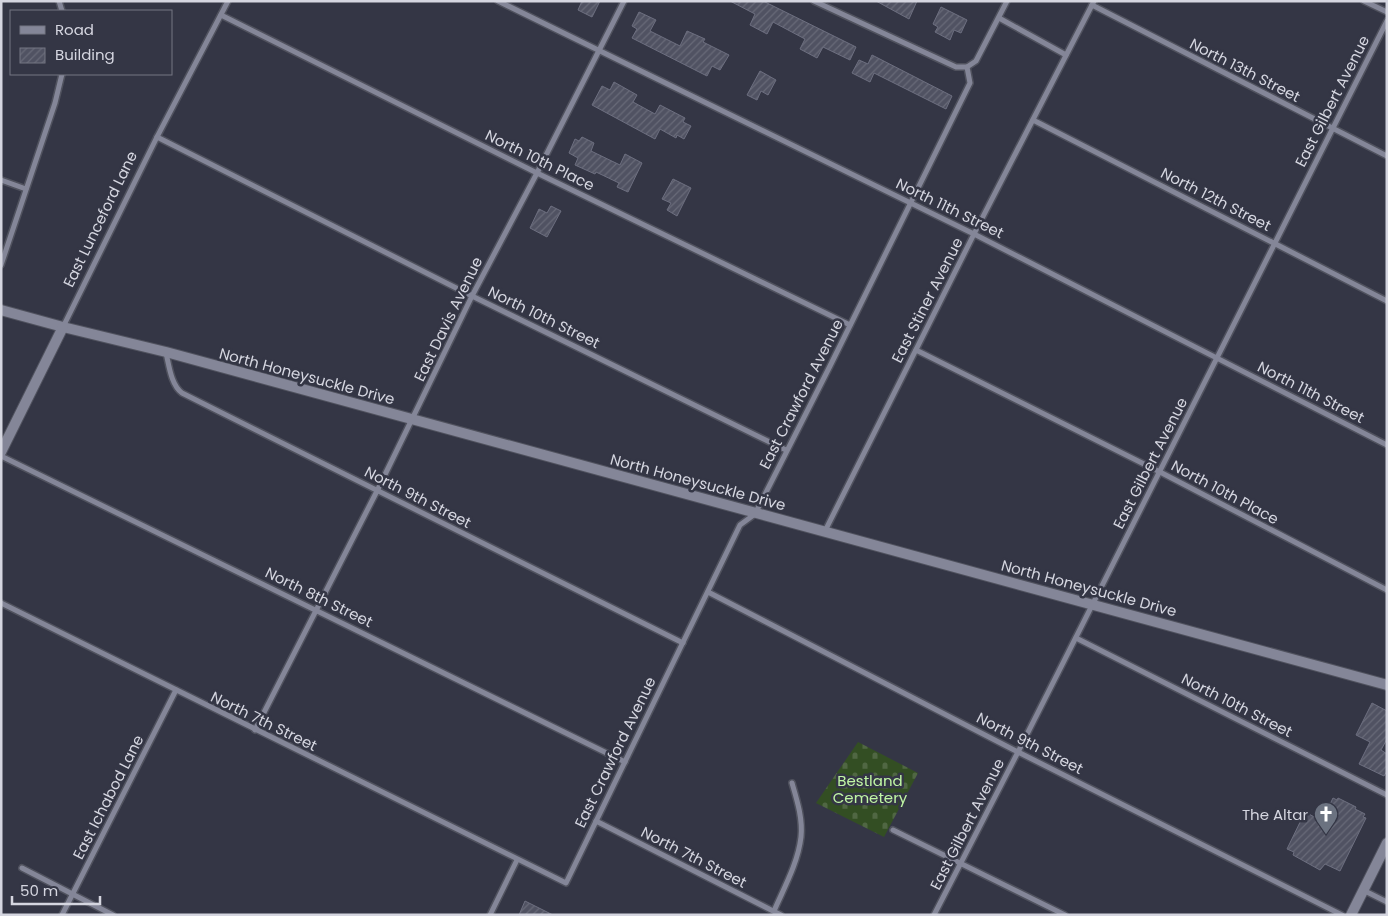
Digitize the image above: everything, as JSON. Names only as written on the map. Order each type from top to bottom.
[{"type":"street","name":"East Lunceford Lane","points":[[1,452],[228,1]]},
{"type":"street","name":"North 11th Street","points":[[498,1],[599,52],[912,203],[1387,445]]},
{"type":"street","name":"East Davis Avenue","points":[[256,730],[377,491],[472,296],[624,1]]},
{"type":"street","points":[[814,1],[956,67],[966,68],[976,61],[1007,1]]},
{"type":"street","points":[[1364,1],[1387,12]]},
{"type":"street","name":"East Stiner Avenue","points":[[825,532],[974,234],[1093,3]]},
{"type":"street","name":"North 13th Street","points":[[1093,3],[1387,156]]},
{"type":"street","name":"North 10th Place","points":[[221,15],[537,173],[850,325]]},
{"type":"street","points":[[999,18],[1066,55]]},
{"type":"street","name":"East Gilbert Avenue","points":[[934,915],[1387,21]]},
{"type":"street","name":"East Crawford Avenue","points":[[517,860],[566,883],[740,525],[754,514],[912,203],[970,83],[966,68]]},
{"type":"street","points":[[1,265],[55,104],[62,75]]},
{"type":"street","name":"North 12th Street","points":[[1032,120],[1387,301]]},
{"type":"street","name":"North 10th Street","points":[[158,137],[472,296],[786,450]]},
{"type":"street","points":[[1,180],[26,189]]},
{"type":"street","name":"North Honeysuckle Drive","points":[[1,310],[166,352],[754,514],[1387,685]]},
{"type":"street","name":"North 10th Place","points":[[916,350],[1160,472],[1387,590]]},
{"type":"street","name":"North 9th Street","points":[[166,352],[178,391],[683,643]]},
{"type":"street","name":"North 8th Street","points":[[1,456],[625,762]]},
{"type":"street","name":"North 9th Street","points":[[708,592],[1018,752],[1342,915]]},
{"type":"street","name":"North 7th Street","points":[[1,603],[517,860]]},
{"type":"street","name":"North 10th Street","points":[[1076,638],[1387,795]]},
{"type":"street","name":"East Ichabod Lane","points":[[62,915],[176,690]]},
{"type":"street","points":[[774,911],[797,857],[802,836],[800,813],[792,783]]},
{"type":"street","name":"North 7th Street","points":[[596,821],[781,915]]},
{"type":"street","points":[[893,830],[1065,915]]},
{"type":"street","points":[[1351,915],[1387,843]]},
{"type":"street","points":[[490,915],[517,860]]},
{"type":"street","points":[[22,868],[113,915]]},
{"type":"street","points":[[1363,890],[1387,902]]},
{"type":"green space","name":"Bestland Cemetery","points":[[858,742],[918,773],[884,837],[816,803]]},
{"type":"building","points":[[582,1],[600,1],[592,17],[578,10]]},
{"type":"building","points":[[730,1],[763,1],[856,47],[850,60],[823,47],[817,58],[800,49],[805,39],[773,22],[767,34],[750,25],[755,14]]},
{"type":"building","points":[[876,1],[917,1],[909,19]]},
{"type":"building","points":[[941,7],[967,20],[961,33],[954,30],[950,40],[935,32],[938,27],[933,24]]},
{"type":"building","points":[[639,12],[656,20],[650,31],[680,46],[687,31],[705,39],[703,42],[729,55],[720,70],[712,66],[707,76],[632,38],[637,29],[632,26]]},
{"type":"building","points":[[872,55],[952,96],[946,109],[874,73],[870,82],[852,73],[859,60],[868,64]]},
{"type":"building","points":[[760,71],[776,80],[768,95],[761,91],[757,100],[747,95]]},
{"type":"building","points":[[614,82],[637,95],[633,102],[655,114],[660,105],[685,118],[683,122],[691,126],[684,139],[677,135],[676,138],[660,129],[655,139],[592,105],[602,86],[610,90]]},
{"type":"building","points":[[582,137],[594,143],[591,151],[620,165],[625,154],[642,163],[628,192],[617,187],[619,183],[575,165],[578,158],[569,153],[575,139],[579,141]]},
{"type":"building","points":[[673,179],[691,188],[677,216],[667,210],[671,203],[662,199]]},
{"type":"building","points":[[551,206],[561,211],[547,237],[530,228],[539,209],[547,213]]},
{"type":"building","points":[[1372,703],[1387,711],[1387,739],[1381,750],[1387,754],[1387,771],[1384,776],[1359,764],[1370,742],[1356,735]]},
{"type":"building","name":"The Altar","points":[[1333,798],[1337,800],[1338,798],[1356,807],[1355,809],[1365,814],[1363,817],[1366,818],[1340,871],[1325,864],[1320,870],[1293,855],[1294,852],[1287,849],[1305,812],[1322,821]]},
{"type":"building","points":[[525,901],[553,915],[519,915]]},
{"type":"place","name":"The Altar","points":[[1326,835]]}]
